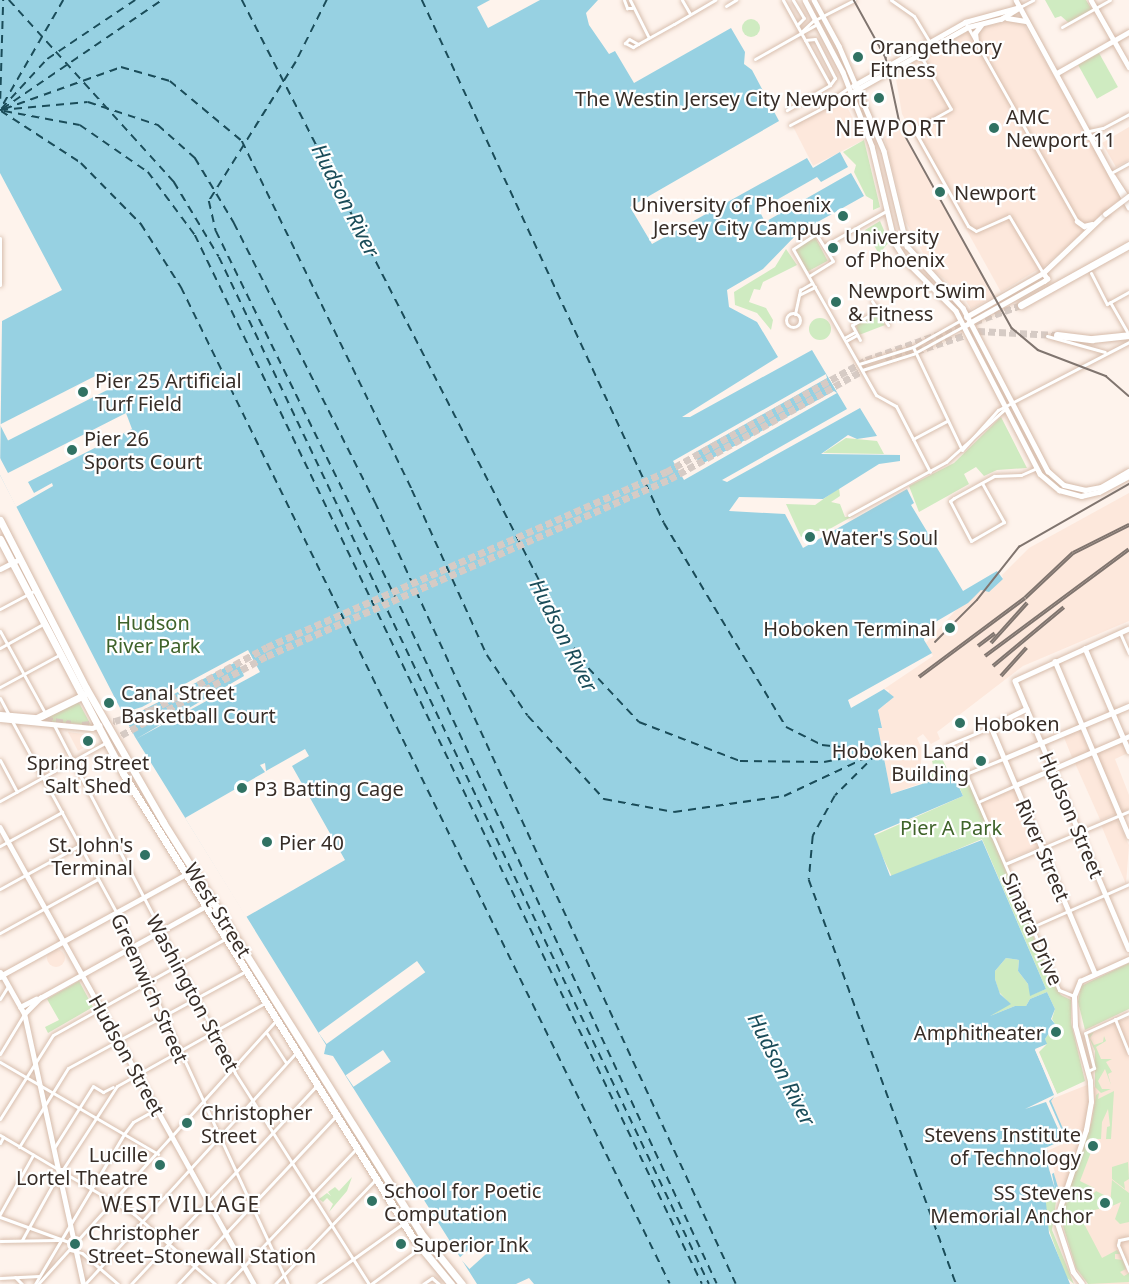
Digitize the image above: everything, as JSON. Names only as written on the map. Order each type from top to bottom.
[{"type":"highway","points":[[1054,288],[1129,240]]},
{"type":"highway","points":[[1021,305],[1129,245]]},
{"type":"highway","points":[[1057,335],[1092,339],[1128,334]]},
{"type":"highway","name":"West Street","points":[[0,520],[89,693],[193,870],[420,1232],[461,1283]]},
{"type":"highway","name":"West Street","points":[[0,539],[105,743],[403,1223],[420,1248],[451,1284]]},
{"type":"highway","points":[[0,717],[31,718],[46,715],[89,693]]},
{"type":"main road","points":[[0,569],[20,559]]},
{"type":"main road","points":[[11,718],[53,724],[96,726],[105,721]]},
{"type":"street","points":[[624,0],[627,8],[632,8]]},
{"type":"street","points":[[630,0],[649,38]]},
{"type":"street","points":[[682,0],[690,15]]},
{"type":"street","points":[[638,44],[715,0]]},
{"type":"street","points":[[726,6],[736,0]]},
{"type":"street","points":[[783,0],[830,85]]},
{"type":"street","points":[[794,0],[804,18],[796,25]]},
{"type":"street","points":[[805,0],[817,22],[873,150],[892,238],[904,258],[945,297],[961,320],[1037,468],[1054,487],[1081,496],[1102,491],[1129,476]]},
{"type":"street","points":[[814,0],[884,151],[905,243],[968,316],[1044,464],[1058,482],[1082,490],[1101,487],[1129,471]]},
{"type":"street","points":[[755,59],[801,33],[813,21],[817,22],[854,0]]},
{"type":"street","points":[[891,0],[914,16],[930,43]]},
{"type":"street","points":[[1016,0],[1129,207]]},
{"type":"street","points":[[1001,19],[1033,0]]},
{"type":"street","points":[[1091,0],[1129,67]]},
{"type":"street","points":[[1062,27],[1110,0]]},
{"type":"street","points":[[920,52],[930,43],[967,25],[1020,7]]},
{"type":"street","points":[[790,125],[967,25],[1018,17],[1028,22]]},
{"type":"street","points":[[976,41],[977,29],[986,23]]},
{"type":"street","points":[[967,25],[1077,221],[1079,239]]},
{"type":"street","points":[[1056,73],[1129,32]]},
{"type":"street","points":[[787,110],[830,85],[836,78],[815,39],[805,40]]},
{"type":"street","points":[[862,370],[914,354],[1047,279],[1009,216],[976,231],[968,226],[916,133],[920,126],[951,109],[920,52]]},
{"type":"street","points":[[1089,131],[1103,128],[1129,114]]},
{"type":"street","points":[[1111,174],[1129,163]]},
{"type":"street","points":[[1111,174],[1129,201]]},
{"type":"street","points":[[859,364],[913,347],[1043,273],[1097,221],[1129,196]]},
{"type":"street","points":[[824,246],[886,211]]},
{"type":"street","points":[[1077,221],[1087,226],[1097,221]]},
{"type":"street","points":[[809,276],[832,263],[816,234],[793,246],[813,285],[878,397],[895,404],[930,472]]},
{"type":"street","points":[[0,238],[0,285]]},
{"type":"street","points":[[1091,273],[1128,334]]},
{"type":"street","points":[[795,314],[786,320],[791,327],[799,322],[795,314],[799,295],[813,285]]},
{"type":"street","points":[[1109,303],[1129,292]]},
{"type":"street","points":[[872,301],[888,325]]},
{"type":"street","points":[[860,340],[852,326],[879,310]]},
{"type":"street","points":[[845,340],[856,333]]},
{"type":"street","points":[[1047,336],[1106,352]]},
{"type":"street","points":[[849,515],[930,472],[962,450],[1006,408],[1106,352],[1129,342]]},
{"type":"street","points":[[913,347],[914,354],[962,450]]},
{"type":"street","points":[[913,439],[947,421]]},
{"type":"street","points":[[982,483],[1004,522],[971,541],[949,502],[982,483],[996,475],[1021,475],[1044,464]]},
{"type":"street","points":[[0,609],[36,590]]},
{"type":"street","points":[[0,648],[44,624]]},
{"type":"street","points":[[1129,629],[1055,661],[1129,836]]},
{"type":"street","points":[[0,631],[46,715]]},
{"type":"street","points":[[1120,633],[1129,653]]},
{"type":"street","points":[[1085,648],[1126,738],[1129,751]]},
{"type":"street","points":[[0,687],[59,655]]},
{"type":"street","name":"Hudson Street","points":[[1055,661],[1015,680],[1129,949]]},
{"type":"street","name":"Greenwich Street","points":[[0,698],[116,912],[288,1284]]},
{"type":"street","points":[[1005,759],[1129,706]]},
{"type":"street","points":[[946,746],[1027,709]]},
{"type":"street","name":"Washington Street","points":[[53,724],[233,1068],[370,1284]]},
{"type":"street","name":"River Street","points":[[991,726],[1095,973]]},
{"type":"street","points":[[978,802],[1126,738]]},
{"type":"street","points":[[0,801],[105,743]]},
{"type":"street","name":"Sinatra Drive","points":[[1005,759],[966,774],[1059,990],[1074,996],[1074,1026],[1088,1071],[1089,1120],[1056,1221],[1073,1272],[1082,1284]]},
{"type":"street","points":[[0,760],[17,792]]},
{"type":"street","points":[[1005,864],[1129,811]]},
{"type":"street","points":[[0,846],[62,812]]},
{"type":"street","name":"Hudson Street","points":[[0,826],[254,1284]]},
{"type":"street","points":[[0,889],[80,845]]},
{"type":"street","points":[[84,1284],[24,1014],[1,975],[193,870]]},
{"type":"street","points":[[0,933],[98,879]]},
{"type":"street","points":[[1032,927],[1129,884]]},
{"type":"street","points":[[20,1007],[213,902]]},
{"type":"street","points":[[0,1119],[53,1035],[225,939]]},
{"type":"street","points":[[1074,996],[1077,983],[1129,958]]},
{"type":"street","points":[[19,1147],[68,1068],[246,971]]},
{"type":"street","points":[[0,999],[8,986]]},
{"type":"street","points":[[0,1054],[24,1014],[40,998]]},
{"type":"street","points":[[53,1149],[93,1086],[103,1092],[117,1086],[265,1003]]},
{"type":"street","points":[[1088,1071],[1094,1068],[1085,1033],[1129,1013]]},
{"type":"street","points":[[1115,1019],[1129,1053]]},
{"type":"street","points":[[36,1284],[159,1154],[276,1021]]},
{"type":"street","points":[[266,1032],[286,1064]]},
{"type":"street","points":[[84,1284],[296,1053]]},
{"type":"street","points":[[0,1062],[159,1154]]},
{"type":"street","points":[[131,1284],[316,1085]]},
{"type":"street","points":[[58,1169],[63,1169],[94,1116],[117,1086]]},
{"type":"street","points":[[36,1284],[124,1134],[133,1122],[156,1109]]},
{"type":"street","points":[[178,1284],[336,1116]]},
{"type":"street","points":[[0,1143],[2,1136],[116,1200],[169,1243],[214,1284]]},
{"type":"street","points":[[227,1284],[357,1149]]},
{"type":"street","points":[[33,1155],[0,1216],[75,1244]]},
{"type":"street","points":[[275,1284],[376,1179]]},
{"type":"street","points":[[22,1240],[53,1184],[61,1183]]},
{"type":"street","points":[[318,1284],[403,1223]]},
{"type":"street","points":[[1129,1238],[1119,1240],[1129,1271]]},
{"type":"street","points":[[0,1241],[60,1240]]},
{"type":"street","points":[[370,1284],[420,1248]]},
{"type":"street","points":[[70,1250],[76,1251],[118,1284]]},
{"type":"street","points":[[0,1278],[39,1276]]},
{"type":"street","points":[[15,1277],[22,1284]]},
{"type":"street","points":[[423,1284],[432,1278],[439,1284]]},
{"type":"shaded area","points":[[1017,19],[1023,23],[1123,196],[1047,264],[1001,292],[902,114],[895,73],[970,30]]},
{"type":"shaded area","points":[[843,99],[864,140],[813,166],[792,125]]},
{"type":"shaded area","points":[[1129,127],[1129,160],[1116,167],[1102,143]]},
{"type":"shaded area","points":[[900,128],[995,296],[971,309],[962,294],[932,269],[906,222],[884,137]]},
{"type":"shaded area","points":[[1129,493],[1129,621],[1023,666],[937,732],[940,739],[931,744],[923,734],[917,738],[921,747],[921,783],[891,794],[878,728],[882,727],[878,710],[887,703],[889,690],[884,689],[933,656],[926,643],[956,610],[981,590],[1003,579],[1002,575],[1029,548]]},
{"type":"shaded area","points":[[1080,729],[1089,751],[1072,758],[1063,736]]},
{"type":"shaded area","points":[[68,732],[92,735],[96,741],[78,751]]},
{"type":"shaded area","points":[[1123,742],[1128,753],[1115,759],[1129,795],[1129,809],[1123,812],[1096,753]]},
{"type":"shaded area","points":[[1090,755],[1116,813],[1101,820],[1074,762]]},
{"type":"shaded area","points":[[1014,789],[1038,847],[1004,861],[981,802]]},
{"type":"shaded area","points":[[1116,818],[1129,845],[1126,884],[1101,825]]},
{"type":"shaded area","points":[[56,949],[62,952],[65,958],[62,964],[56,967],[50,964],[47,958],[50,952]]},
{"type":"shaded area","name":"Stevens Institute of Technology","points":[[1129,1017],[1129,1284],[1089,1284],[1060,1216],[1068,1190],[1058,1188],[1046,1151],[1049,1100],[1087,1085],[1095,1087],[1095,1051],[1088,1035]]},
{"type":"green space","points":[[1045,0],[1086,0],[1092,10],[1069,23],[1061,16],[1055,18]]},
{"type":"green space","points":[[751,19],[757,22],[760,28],[757,34],[751,37],[745,34],[742,28],[745,22]]},
{"type":"green space","points":[[1099,53],[1118,87],[1097,99],[1078,65]]},
{"type":"green space","points":[[864,140],[880,207],[873,210],[873,200],[866,196],[854,172],[856,165],[843,152]]},
{"type":"green space","points":[[880,221],[889,242],[879,254],[865,230]]},
{"type":"green space","points":[[815,237],[828,261],[807,272],[795,248]]},
{"type":"green space","points":[[786,249],[797,265],[763,282],[760,290],[754,289],[749,302],[766,308],[773,320],[771,330],[757,313],[735,305],[734,292],[775,267]]},
{"type":"green space","points":[[878,312],[885,325],[859,335],[856,325]]},
{"type":"green space","points":[[820,318],[828,321],[831,329],[828,337],[820,340],[812,337],[809,329],[812,321]]},
{"type":"green space","points":[[1001,417],[1027,468],[997,470],[984,476],[976,467],[964,474],[969,484],[919,512],[909,486],[954,463]]},
{"type":"green space","points":[[846,438],[877,441],[884,454],[823,453]]},
{"type":"green space","points":[[839,488],[840,496],[831,502],[840,504],[845,517],[853,516],[826,531],[812,531],[801,537],[786,504],[815,505]]},
{"type":"green space","points":[[78,701],[91,725],[42,721],[42,720]]},
{"type":"green space","points":[[939,752],[949,773],[922,784],[920,774],[934,769],[932,761],[939,758]]},
{"type":"green space","name":"Pier A Park","points":[[966,775],[1053,983],[1061,995],[1071,1000],[1071,1023],[1085,1081],[1057,1094],[1037,1049],[1046,1044],[1045,1039],[1055,1024],[1052,1019],[1055,1009],[1047,992],[1030,999],[1026,1006],[1015,1006],[990,1016],[989,1013],[1010,1004],[999,992],[995,979],[995,971],[1006,958],[1019,960],[1018,971],[1028,984],[1031,995],[1046,989],[982,839],[892,877],[873,836],[963,796],[955,776]]},
{"type":"green space","points":[[1129,963],[1129,1009],[1085,1030],[1078,1002],[1081,986]]},
{"type":"green space","points":[[79,981],[93,1007],[48,1033],[45,1027],[59,1020],[47,999]]},
{"type":"green space","points":[[1094,1032],[1090,1038],[1094,1045],[1103,1042],[1104,1036],[1106,1041],[1096,1047],[1101,1059],[1112,1059],[1106,1062],[1112,1072],[1108,1074],[1111,1085],[1105,1069],[1098,1081],[1102,1089],[1111,1089],[1101,1093],[1095,1087],[1095,1051],[1088,1035]]},
{"type":"green space","points":[[1114,1091],[1111,1139],[1106,1139],[1107,1127],[1110,1126],[1108,1109],[1102,1122],[1101,1139],[1096,1139],[1080,1181],[1094,1188],[1089,1198],[1096,1191],[1108,1197],[1108,1207],[1085,1212],[1095,1212],[1081,1218],[1102,1258],[1117,1250],[1120,1254],[1115,1254],[1115,1259],[1123,1260],[1126,1269],[1120,1272],[1124,1276],[1129,1273],[1129,1282],[1088,1284],[1076,1268],[1060,1216],[1092,1121],[1096,1095],[1099,1093],[1098,1099]]},
{"type":"green space","points":[[365,1151],[421,1240],[419,1241],[363,1153]]},
{"type":"green space","points":[[1128,1162],[1129,1179],[1124,1182],[1125,1189],[1112,1179],[1112,1167]]},
{"type":"green space","points":[[352,1177],[347,1191],[329,1212],[333,1204],[327,1198],[323,1202],[319,1199],[327,1193],[331,1196],[328,1192],[335,1187],[339,1191]]},
{"type":"green space","points":[[1112,1180],[1129,1193],[1129,1222],[1120,1224],[1115,1219],[1121,1202],[1110,1207]]},
{"type":"green space","points":[[1058,1187],[1052,1230],[1074,1284],[1066,1277],[1048,1227],[1044,1193]]},
{"type":"water","name":"Hudson River","points":[[0,0],[490,0],[477,7],[488,28],[540,0],[598,0],[586,13],[589,25],[609,54],[615,51],[634,83],[731,28],[745,52],[744,64],[752,70],[779,121],[630,207],[652,244],[807,158],[813,168],[840,152],[848,167],[821,182],[817,177],[759,210],[765,222],[851,173],[864,196],[798,233],[763,269],[727,290],[729,307],[757,322],[778,357],[682,417],[690,417],[812,350],[847,409],[722,480],[727,482],[860,408],[877,436],[857,439],[848,435],[821,454],[900,455],[900,461],[879,464],[823,499],[739,497],[729,511],[785,514],[803,548],[907,489],[914,503],[911,505],[963,591],[997,571],[1003,579],[989,592],[981,590],[968,603],[925,628],[924,640],[932,653],[848,700],[851,708],[884,689],[894,697],[878,710],[882,728],[878,728],[891,794],[953,774],[963,796],[874,834],[890,876],[982,840],[1046,989],[1030,996],[1028,984],[1018,971],[1019,960],[1006,958],[995,971],[995,979],[1000,994],[1011,1004],[990,1016],[1015,1006],[1026,1006],[1030,999],[1047,992],[1055,1009],[1051,1019],[1055,1024],[1045,1039],[1047,1044],[1035,1050],[1055,1095],[1051,1101],[1067,1138],[1047,1151],[1058,1187],[1045,1193],[1049,1233],[1070,1284],[534,1284],[529,1278],[516,1284],[477,1284],[333,1056],[324,1054],[326,1045],[135,737],[0,475],[2,321],[62,290],[0,173]]},
{"type":"pier","points":[[105,371],[113,387],[8,441],[0,425]]},
{"type":"pier","points":[[826,374],[827,378],[694,453],[700,465],[834,391],[837,393],[684,480],[673,461]]},
{"type":"pier","points":[[126,413],[132,429],[28,482],[34,493],[52,483],[53,486],[16,507],[0,475],[0,458],[8,473]]},
{"type":"pier","points":[[248,650],[260,672],[136,739],[244,676],[238,661],[143,710],[122,713],[142,707]]},
{"type":"pier","name":"Pier 40","points":[[305,749],[309,756],[292,766],[345,860],[246,917],[185,818],[265,772],[260,765],[265,763],[266,771]]},
{"type":"pier","points":[[417,961],[425,972],[327,1044],[318,1033]]},
{"type":"pier","points":[[1047,1044],[1039,1052],[1057,1094],[1049,1101],[1067,1142],[1047,1151],[1055,1172],[1052,1174],[1055,1189],[1043,1149],[1063,1140],[1046,1102],[1025,1109],[1054,1095],[1035,1049]]},
{"type":"pier","points":[[383,1050],[391,1062],[354,1087],[346,1075]]},
{"type":"pier","points":[[478,1241],[488,1252],[469,1269],[459,1258]]},
{"type":"ferry route","points":[[0,99],[3,0]]},
{"type":"ferry route","points":[[9,0],[174,182],[219,257],[709,1284]]},
{"type":"ferry route","points":[[3,104],[63,0]]},
{"type":"ferry route","points":[[1,109],[47,59],[135,0]]},
{"type":"ferry route","points":[[2,109],[162,0]]},
{"type":"ferry route","points":[[242,0],[579,658],[639,722],[740,761],[824,762],[876,752]]},
{"type":"ferry route","points":[[327,0],[296,62],[209,201],[216,231],[400,606],[717,1284]]},
{"type":"ferry route","points":[[422,0],[664,523],[786,727],[822,745],[879,751]]},
{"type":"ferry route","points":[[4,109],[121,67],[170,81],[242,141],[412,490],[487,655],[528,716],[604,799],[674,812],[784,796],[880,751]]},
{"type":"ferry route","points":[[0,110],[88,102],[158,125],[195,158],[234,223],[375,502],[736,1284]]},
{"type":"ferry route","points":[[1,111],[81,163],[141,224],[181,287],[670,1284]]},
{"type":"ferry route","points":[[4,111],[80,125],[148,172],[195,235],[702,1284]]},
{"type":"ferry route","points":[[877,754],[835,796],[813,836],[809,880],[956,1284]]},
{"type":"tunnel","points":[[82,725],[115,721],[152,710],[267,647],[666,472],[866,360],[1021,305]]},
{"type":"tunnel","points":[[886,361],[978,331],[1057,335]]},
{"type":"tunnel","points":[[103,745],[267,656],[670,479],[867,368]]},
{"type":"tunnel","points":[[35,718],[71,724]]},
{"type":"tram line","points":[[854,0],[886,58],[901,128],[1012,328],[1038,350],[1106,376],[1129,396]]},
{"type":"tram line","points":[[935,642],[977,600],[1019,547],[1129,484]]},
{"type":"railway","points":[[919,677],[1025,598],[1073,553],[1129,525]]},
{"type":"railway","points":[[985,656],[1129,549]]},
{"type":"railway","points":[[991,643],[1027,603]]},
{"type":"railway","points":[[993,666],[1064,607]]},
{"type":"railway","points":[[978,646],[995,633]]},
{"type":"railway","points":[[1001,676],[1026,648]]},
{"type":"place","name":"Orangetheory Fitness","points":[[858,57]]},
{"type":"place","name":"The Westin Jersey City Newport","points":[[879,98]]},
{"type":"place","name":"AMC Newport 11","points":[[994,128]]},
{"type":"place","name":"Newport","points":[[940,192]]},
{"type":"place","name":"University of Phoenix Jersey City Campus","points":[[843,216]]},
{"type":"place","name":"University of Phoenix","points":[[833,248]]},
{"type":"place","name":"Newport Swim & Fitness","points":[[836,302]]},
{"type":"place","name":"Pier 25 Artificial Turf Field","points":[[83,392]]},
{"type":"place","name":"Pier 26 Sports Court","points":[[72,450]]},
{"type":"place","name":"Water's Soul","points":[[810,537]]},
{"type":"place","name":"Hoboken Terminal","points":[[950,628]]},
{"type":"place","name":"Canal Street Basketball Court","points":[[109,703]]},
{"type":"place","name":"Hoboken","points":[[960,723]]},
{"type":"place","name":"Spring Street Salt Shed","points":[[88,741]]},
{"type":"place","name":"Hoboken Land Building","points":[[981,761]]},
{"type":"place","name":"P3 Batting Cage","points":[[242,788]]},
{"type":"place","name":"Pier 40","points":[[267,842]]},
{"type":"place","name":"St. John's Terminal","points":[[145,855]]},
{"type":"place","name":"Amphitheater","points":[[1056,1032]]},
{"type":"place","name":"Christopher Street","points":[[187,1123]]},
{"type":"place","name":"Stevens Institute of Technology","points":[[1093,1146]]},
{"type":"place","name":"Lucille Lortel Theatre","points":[[160,1165]]},
{"type":"place","name":"School for Poetic Computation","points":[[372,1201]]},
{"type":"place","name":"SS Stevens Memorial Anchor","points":[[1105,1203]]},
{"type":"place","name":"Christopher Street–Stonewall Station","points":[[75,1244]]},
{"type":"place","name":"Superior Ink","points":[[401,1244]]},
{"type":"district","name":"NEWPORT","points":[[891,128]]},
{"type":"district","name":"WEST VILLAGE","points":[[181,1204]]},
{"type":"park label","name":"Hudson River Park","points":[[153,634]]}]
